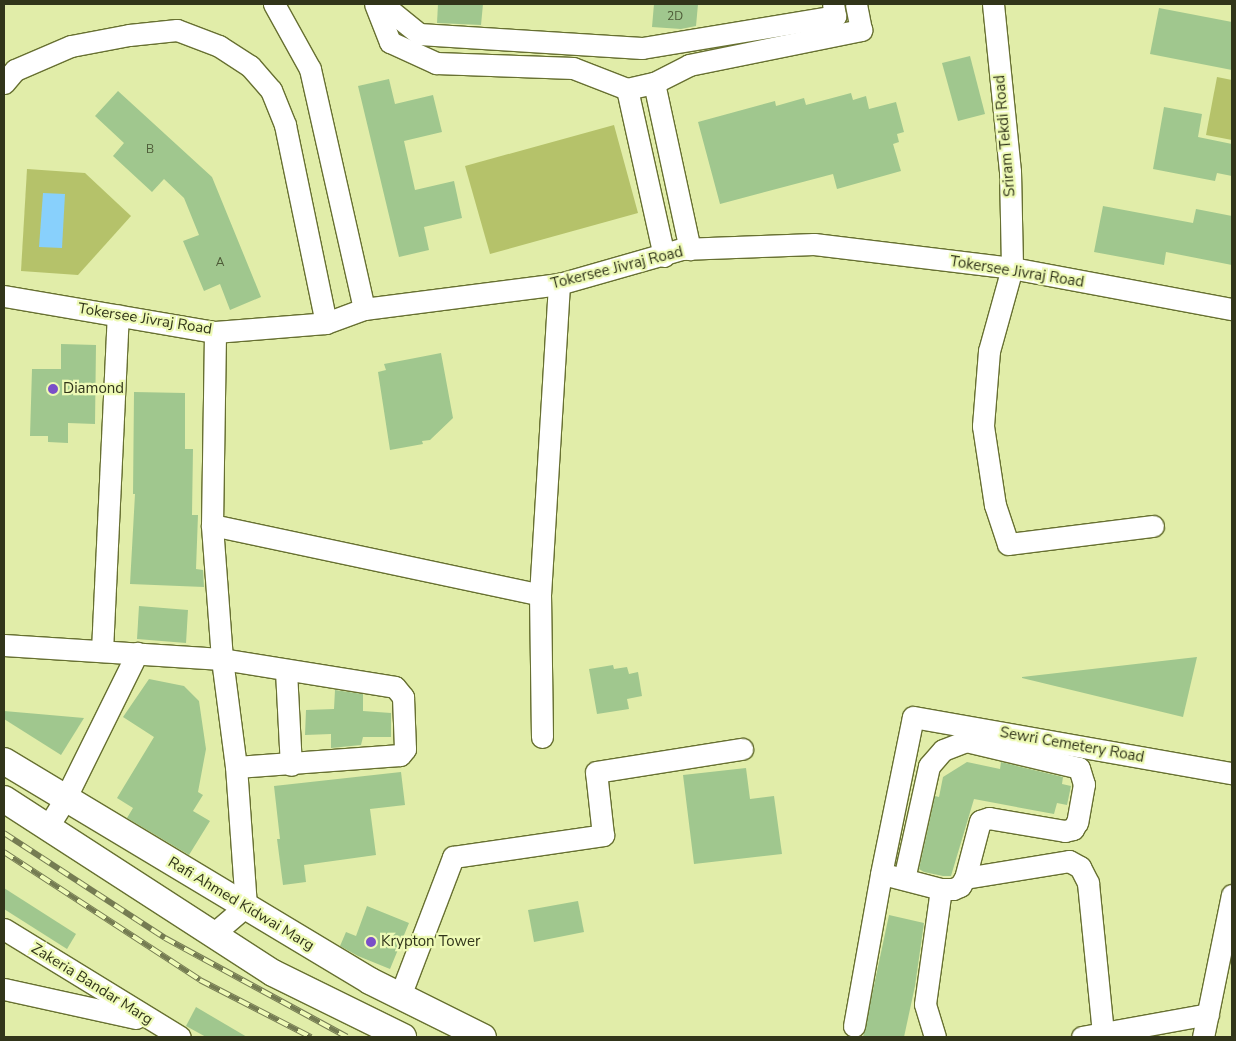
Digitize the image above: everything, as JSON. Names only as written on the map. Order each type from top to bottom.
[{"type":"main road","name":"Rafi Ahmed Kidwai Marg","points":[[4,761],[370,981],[483,1037]]},
{"type":"main road","points":[[4,799],[273,973],[403,1037]]},
{"type":"street","points":[[274,4],[310,69],[364,309]]},
{"type":"street","points":[[375,4],[390,42],[436,63],[573,68],[627,89],[654,83],[690,65],[861,30],[856,4]]},
{"type":"street","points":[[382,4],[419,34],[642,48],[835,16],[833,4]]},
{"type":"street","name":"Sriram Tekdi Road","points":[[993,4],[1010,171],[1012,268],[990,351],[983,426],[995,505],[1008,544],[1153,526]]},
{"type":"street","points":[[4,82],[15,70],[71,46],[129,35],[177,30],[219,46],[250,66],[271,90],[285,125],[326,323]]},
{"type":"street","points":[[654,83],[690,249]]},
{"type":"street","points":[[627,89],[664,256]]},
{"type":"street","name":"Tokersee Jivraj Road","points":[[4,296],[215,332],[326,323],[364,309],[559,284],[690,249],[814,244],[1012,268],[1232,309]]},
{"type":"street","points":[[542,737],[540,596],[559,284]]},
{"type":"street","points":[[102,651],[118,315]]},
{"type":"street","points":[[212,935],[246,906],[236,767],[222,658],[212,525],[215,332]]},
{"type":"street","points":[[212,525],[540,596]]},
{"type":"street","points":[[4,645],[222,658],[286,671],[395,687],[403,697],[405,749],[400,755],[236,767]]},
{"type":"street","points":[[47,828],[65,799],[137,653]]},
{"type":"street","points":[[286,671],[291,764]]},
{"type":"street","name":"Sewri Cemetery Road","points":[[881,874],[912,717],[1076,752],[1232,774]]},
{"type":"street","points":[[854,1026],[881,874],[941,889],[953,889],[960,886],[965,878],[980,821],[989,818],[1065,831],[1073,829],[1078,822],[1084,784],[1076,752],[966,742],[943,750],[929,766],[904,879]]},
{"type":"street","points":[[400,996],[453,857],[603,835],[596,772],[742,749]]},
{"type":"street","points":[[965,878],[1069,861],[1080,868],[1088,883],[1092,1035],[1208,1014]]},
{"type":"street","points":[[935,1037],[925,1004],[941,889]]},
{"type":"street","points":[[1203,1037],[1232,895]]},
{"type":"street","name":"Zakeria Bandar Marg","points":[[4,929],[150,1021],[180,1037]]},
{"type":"street","points":[[4,989],[150,1021]]},
{"type":"green space","points":[[1217,77],[1232,80],[1232,140],[1206,135]]},
{"type":"green space","points":[[614,125],[638,213],[490,254],[465,166]]},
{"type":"green space","points":[[27,169],[85,173],[131,216],[78,275],[21,271]]},
{"type":"water","points":[[43,193],[65,194],[62,248],[39,247]]},
{"type":"building","points":[[438,4],[483,4],[481,25],[437,23]]},
{"type":"building","points":[[654,4],[698,4],[696,26],[681,29],[652,27]]},
{"type":"building","points":[[1159,8],[1232,22],[1232,70],[1150,54]]},
{"type":"building","points":[[970,56],[985,114],[958,121],[942,63]]},
{"type":"building","points":[[389,79],[395,104],[433,95],[442,132],[404,141],[415,190],[454,181],[462,218],[424,227],[429,250],[399,257],[358,86]]},
{"type":"building","points":[[118,91],[212,177],[261,297],[230,310],[220,284],[204,291],[183,241],[199,235],[184,198],[164,179],[152,192],[113,156],[124,143],[95,116]]},
{"type":"building","points":[[851,93],[853,100],[866,96],[869,109],[896,102],[904,132],[897,134],[899,142],[893,144],[901,171],[837,189],[833,174],[720,204],[698,122],[775,101],[776,106],[804,98],[806,105]]},
{"type":"building","points":[[1164,107],[1202,114],[1198,137],[1232,144],[1232,176],[1217,173],[1215,181],[1153,169]]},
{"type":"building","points":[[1103,206],[1193,223],[1196,209],[1232,216],[1232,265],[1166,252],[1164,265],[1094,252]]},
{"type":"building","points":[[61,344],[96,345],[95,424],[68,423],[68,443],[48,442],[48,436],[30,436],[32,369],[61,369]]},
{"type":"building","points":[[441,353],[453,418],[430,440],[422,441],[423,444],[390,450],[378,372],[386,370],[384,364]]},
{"type":"building","points":[[134,392],[185,393],[185,449],[193,449],[192,515],[198,515],[196,569],[203,570],[204,587],[130,584],[135,494],[133,494]]},
{"type":"building","points":[[139,606],[188,610],[186,643],[137,639]]},
{"type":"building","points":[[1197,657],[1183,717],[1022,678],[1022,677]]},
{"type":"building","points":[[613,665],[614,669],[627,667],[629,674],[638,672],[642,696],[627,699],[629,709],[597,714],[589,669]]},
{"type":"building","points":[[149,679],[184,686],[199,701],[206,749],[198,792],[203,795],[193,811],[210,821],[189,855],[127,818],[133,808],[117,798],[154,737],[123,717]]},
{"type":"building","points":[[335,690],[363,694],[363,711],[391,713],[391,737],[363,737],[361,745],[331,748],[331,734],[305,735],[306,710],[334,709]]},
{"type":"building","points":[[4,711],[84,718],[61,755],[4,719]]},
{"type":"building","points":[[967,762],[1000,769],[1001,762],[1063,777],[1062,784],[1071,786],[1067,805],[1057,803],[1054,814],[974,799],[951,876],[924,872],[919,869],[935,796],[939,797],[943,777]]},
{"type":"building","points":[[746,768],[750,799],[774,796],[782,854],[694,864],[683,775]]},
{"type":"building","points":[[401,772],[405,805],[370,809],[376,855],[304,865],[306,882],[283,885],[277,839],[280,839],[274,786]]},
{"type":"building","points":[[4,888],[76,934],[67,949],[4,909]]},
{"type":"building","points":[[578,901],[584,932],[534,942],[528,910]]},
{"type":"building","name":"Krypton Tower","points":[[367,906],[409,923],[390,969],[358,956],[340,946],[346,932],[356,936]]},
{"type":"building","points":[[889,915],[924,923],[915,986],[904,1037],[863,1037]]},
{"type":"building","points":[[196,1007],[247,1037],[206,1037],[186,1026]]},
{"type":"railway","points":[[4,833],[165,938],[347,1037]]},
{"type":"railway","points":[[4,852],[200,980],[311,1037]]},
{"type":"place","name":"Diamond","points":[[53,389]]},
{"type":"place","name":"Krypton Tower","points":[[371,942]]}]
